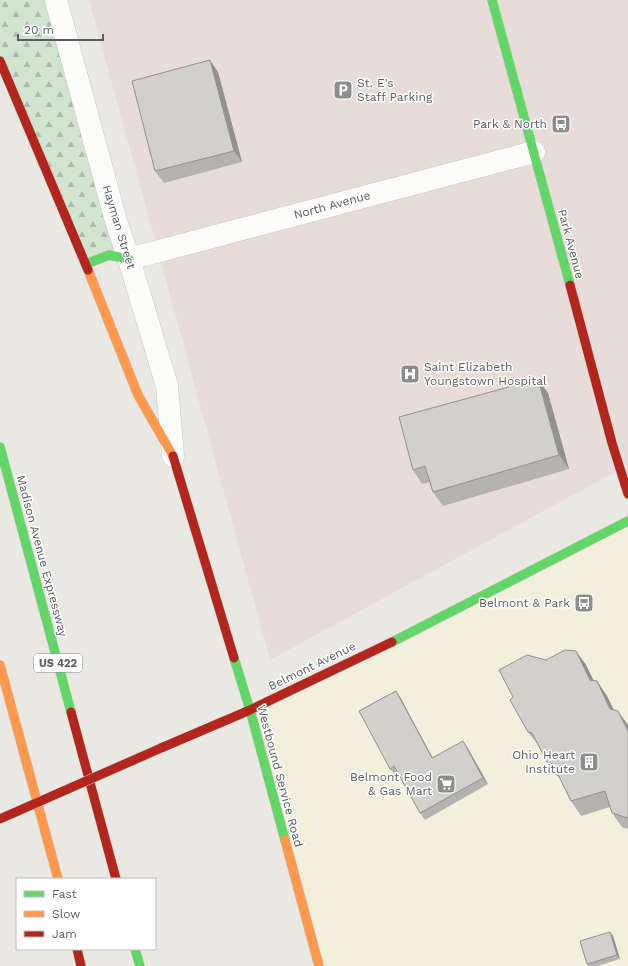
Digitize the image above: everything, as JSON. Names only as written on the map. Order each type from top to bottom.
[{"type":"main road","name":"Park Avenue","points":[[492,0],[610,436],[628,494]]},
{"type":"main road","name":"Westbound Service Road","points":[[0,61],[86,264],[138,395],[173,456],[250,710],[319,966]]},
{"type":"main road","points":[[86,264],[109,255],[129,259]]},
{"type":"main road","name":"Madison Avenue Expressway","points":[[0,447],[116,878]]},
{"type":"main road","name":"Belmont Avenue","points":[[0,819],[250,710],[420,628],[628,521]]},
{"type":"main road","points":[[0,665],[58,878]]},
{"type":"main road","points":[[76,950],[81,966]]},
{"type":"main road","points":[[135,950],[140,966]]},
{"type":"street","name":"Hayman Street","points":[[56,0],[116,221],[167,386],[173,456]]},
{"type":"street","name":"North Avenue","points":[[129,259],[534,152]]},
{"type":"shaded area","name":"Saint Elizabeth Youngstown Hospital","points":[[89,0],[628,0],[628,465],[270,660]]},
{"type":"shaded area","points":[[628,521],[628,966],[319,966],[250,710]]},
{"type":"green space","points":[[0,0],[56,0],[129,259],[86,264],[0,61]]},
{"type":"building","points":[[210,60],[234,151],[155,171],[132,81]]},
{"type":"building","points":[[538,379],[559,455],[433,492],[425,466],[413,470],[399,417]]},
{"type":"building","name":"Ohio Heart Institute","points":[[565,650],[576,651],[590,680],[597,681],[610,709],[618,711],[628,731],[628,818],[612,813],[605,791],[571,801],[553,764],[547,762],[532,733],[528,732],[510,700],[513,697],[499,670],[527,655],[546,660]]},
{"type":"building","points":[[396,691],[432,758],[463,741],[483,778],[420,813],[394,766],[390,769],[359,711]]},
{"type":"building","points":[[610,932],[617,955],[587,964],[580,941]]},
{"type":"traffic: fast","points":[[492,0],[570,285]]},
{"type":"traffic: fast","points":[[86,264],[109,255],[129,259]]},
{"type":"traffic: fast","points":[[0,447],[71,712]]},
{"type":"traffic: fast","points":[[392,642],[628,521]]},
{"type":"traffic: fast","points":[[234,658],[250,710],[285,840]]},
{"type":"traffic: fast","points":[[135,950],[140,966]]},
{"type":"traffic: slow","points":[[88,270],[138,395],[173,456]]},
{"type":"traffic: slow","points":[[0,665],[58,878]]},
{"type":"traffic: slow","points":[[285,840],[319,966]]},
{"type":"traffic: jam","points":[[0,61],[88,270]]},
{"type":"traffic: jam","points":[[570,285],[612,443],[628,494]]},
{"type":"traffic: jam","points":[[173,456],[234,658]]},
{"type":"traffic: jam","points":[[161,748],[250,710],[392,642]]},
{"type":"traffic: jam","points":[[71,712],[116,878]]},
{"type":"traffic: jam","points":[[0,819],[161,748]]},
{"type":"traffic: jam","points":[[77,950],[81,966]]},
{"type":"place","name":"St. E's Staff Parking","points":[[343,90]]},
{"type":"place","name":"Park & North","points":[[561,124]]},
{"type":"place","name":"Saint Elizabeth Youngstown Hospital","points":[[410,374]]},
{"type":"place","name":"Belmont & Park","points":[[584,603]]},
{"type":"place","name":"Ohio Heart Institute","points":[[589,762]]},
{"type":"place","name":"Belmont Food & Gas Mart","points":[[446,784]]}]
